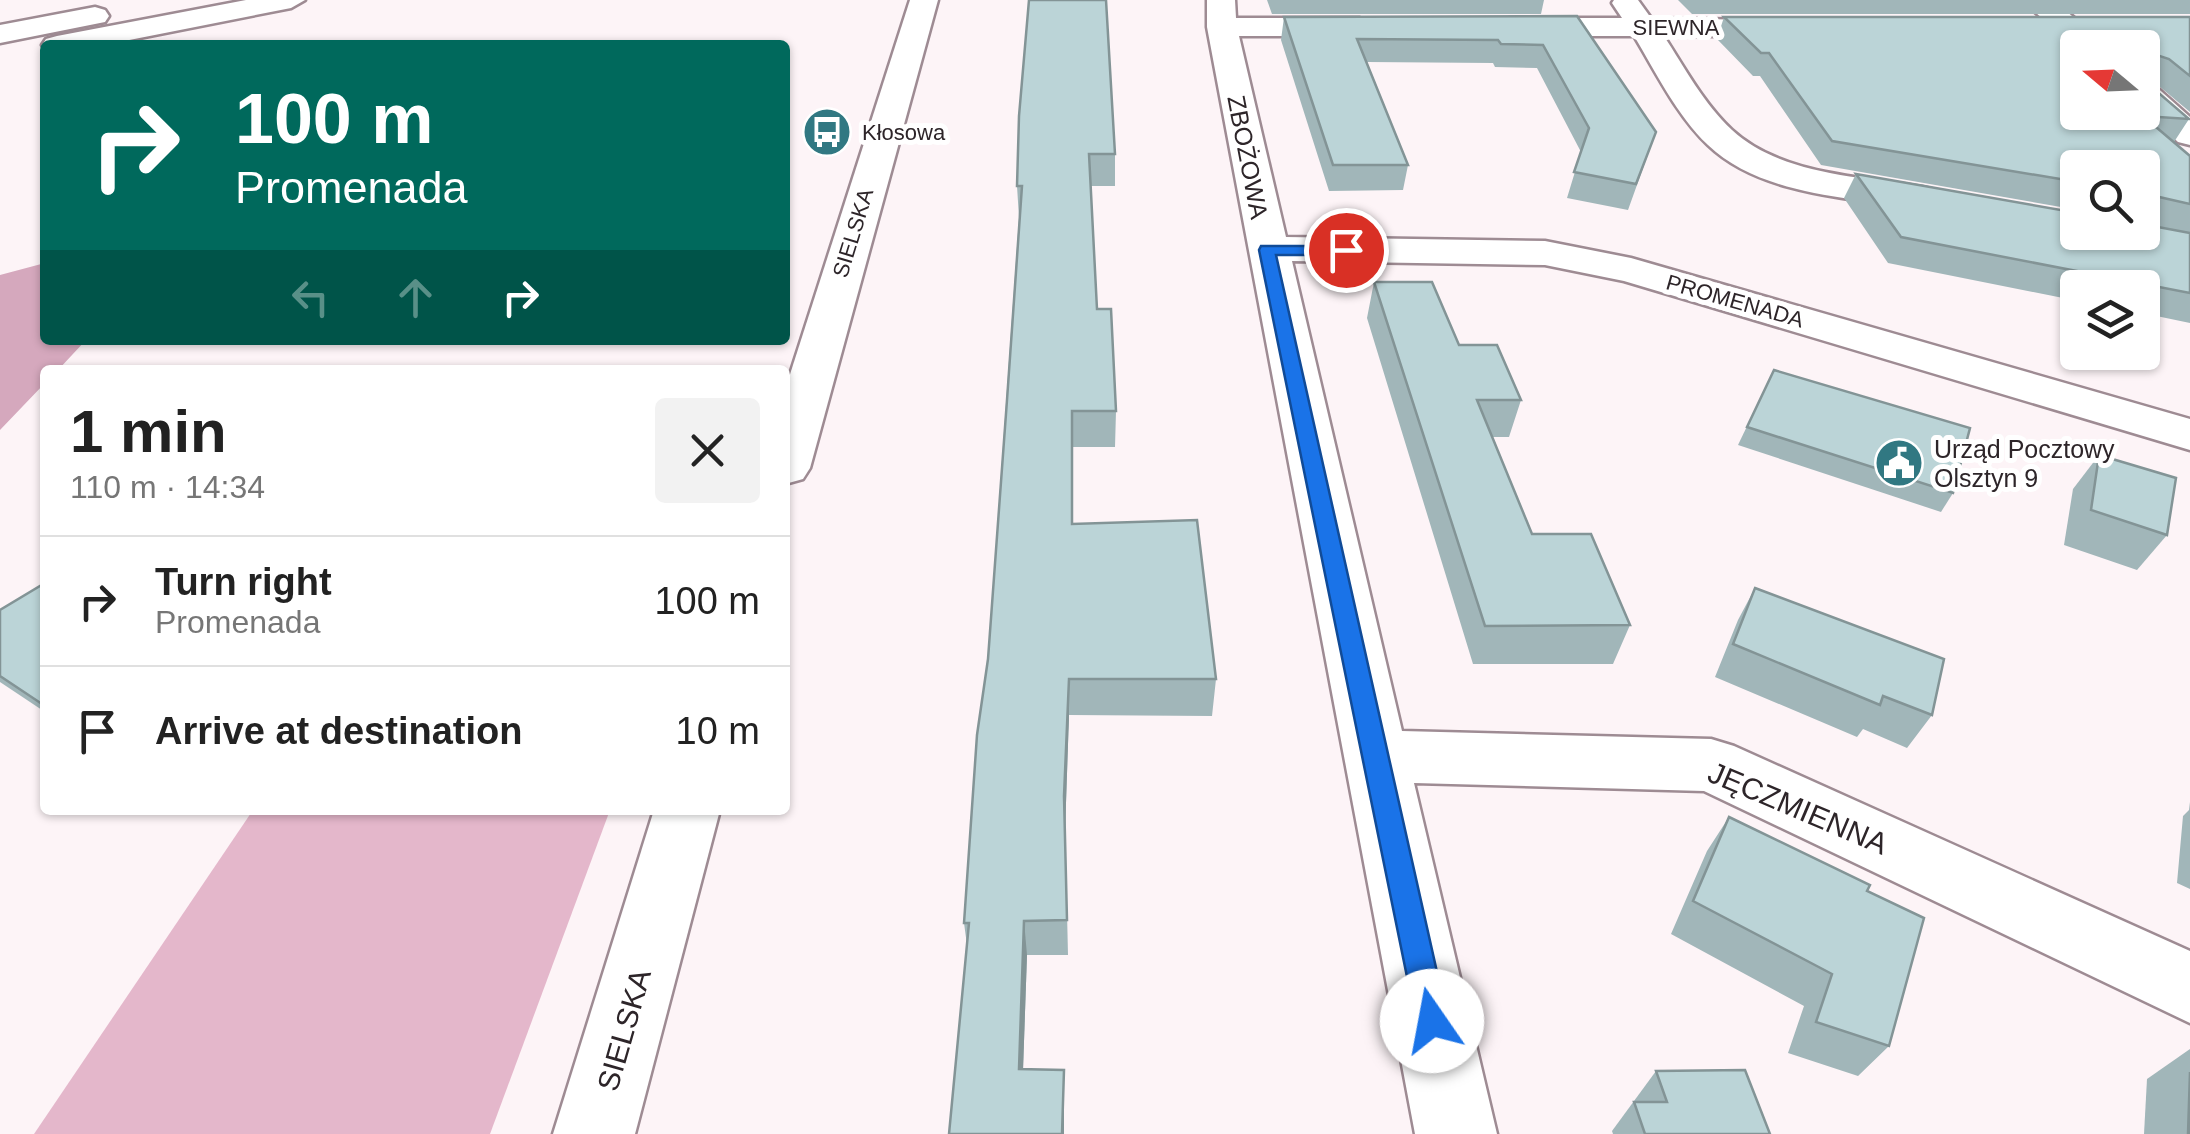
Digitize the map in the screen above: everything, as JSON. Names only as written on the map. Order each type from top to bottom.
[{"type":"street","points":[[0,34],[176,0]]},
{"type":"street","points":[[82,40],[290,0]]},
{"type":"street","name":"SIELSKA","points":[[790,451],[924,0]]},
{"type":"street","points":[[2034,0],[2087,30]]},
{"type":"street","points":[[1222,13],[1394,27]]},
{"type":"street","name":"ZBOŻOWA","points":[[1222,13],[1267,250],[1456,1134]]},
{"type":"street","points":[[1634,13],[1718,137],[1744,156],[1787,173],[1961,205]]},
{"type":"street","name":"SIEWNA","points":[[1490,27],[1634,13],[1820,27]]},
{"type":"street","points":[[2015,27],[2060,31]]},
{"type":"street","points":[[0,57],[40,49]]},
{"type":"street","points":[[2160,107],[2190,134]]},
{"type":"street","name":"PROMENADA","points":[[1267,250],[1546,253],[1631,270],[2190,436]]},
{"type":"street","name":"JĘCZMIENNA","points":[[1376,756],[1710,764],[2190,988]]},
{"type":"street","name":"SIELSKA","points":[[594,1134],[686,815]]},
{"type":"shaded area","points":[[40,264],[40,345],[81,345],[63,365],[40,365],[40,388],[0,430],[0,275]]},
{"type":"shaded area","points":[[250,815],[608,815],[490,1134],[34,1134]]},
{"type":"building","points":[[1029,0],[1106,0],[1115,154],[1089,154],[1097,309],[1111,309],[1116,411],[1072,411],[1072,524],[1197,520],[1216,679],[1069,679],[1064,796],[1067,920],[1024,921],[1019,1069],[1064,1070],[1062,1134],[949,1134],[969,923],[964,923],[977,735],[988,659],[1007,400],[1022,186],[1017,186],[1019,116]]},
{"type":"building","points":[[1577,16],[1656,132],[1636,184],[1574,172],[1589,128],[1543,45],[1501,44],[1498,40],[1357,39],[1408,165],[1333,165],[1284,17]]},
{"type":"building","points":[[1724,17],[2190,17],[2190,76],[2160,56],[2160,30],[2060,30],[2060,130],[2159,130],[2190,156],[2190,204],[2160,197],[2160,150],[2060,150],[2060,179],[1832,141],[1769,53],[1761,53]]},
{"type":"building","points":[[2160,94],[2189,119],[2160,117]]},
{"type":"building","points":[[1856,174],[2060,210],[2060,250],[2160,250],[2160,227],[2190,233],[2190,293],[2160,287],[2160,270],[2071,270],[1901,237]]},
{"type":"building","points":[[1374,282],[1432,282],[1459,345],[1497,345],[1521,400],[1477,400],[1532,534],[1591,534],[1630,625],[1485,626]]},
{"type":"building","points":[[1774,370],[1970,428],[1953,493],[1747,427]]},
{"type":"building","points":[[2099,455],[2176,478],[2167,535],[2091,510]]},
{"type":"building","points":[[40,586],[40,703],[0,676],[0,610]]},
{"type":"building","points":[[1755,588],[1944,659],[1932,715],[1883,696],[1880,705],[1733,644]]},
{"type":"building","points":[[1729,817],[1870,885],[1867,891],[1924,918],[1889,1046],[1816,1022],[1832,974],[1693,901]]},
{"type":"building","points":[[1745,1070],[1770,1134],[1645,1134],[1634,1102],[1667,1102],[1656,1071]]},
{"type":"place","name":"Kłosowa","points":[[827,132]]},
{"type":"place","name":"Urząd Pocztowy Olsztyn 9","points":[[1899,463]]},
{"type":"route","points":[[1346,250],[1267,250],[1432,1021]]}]
